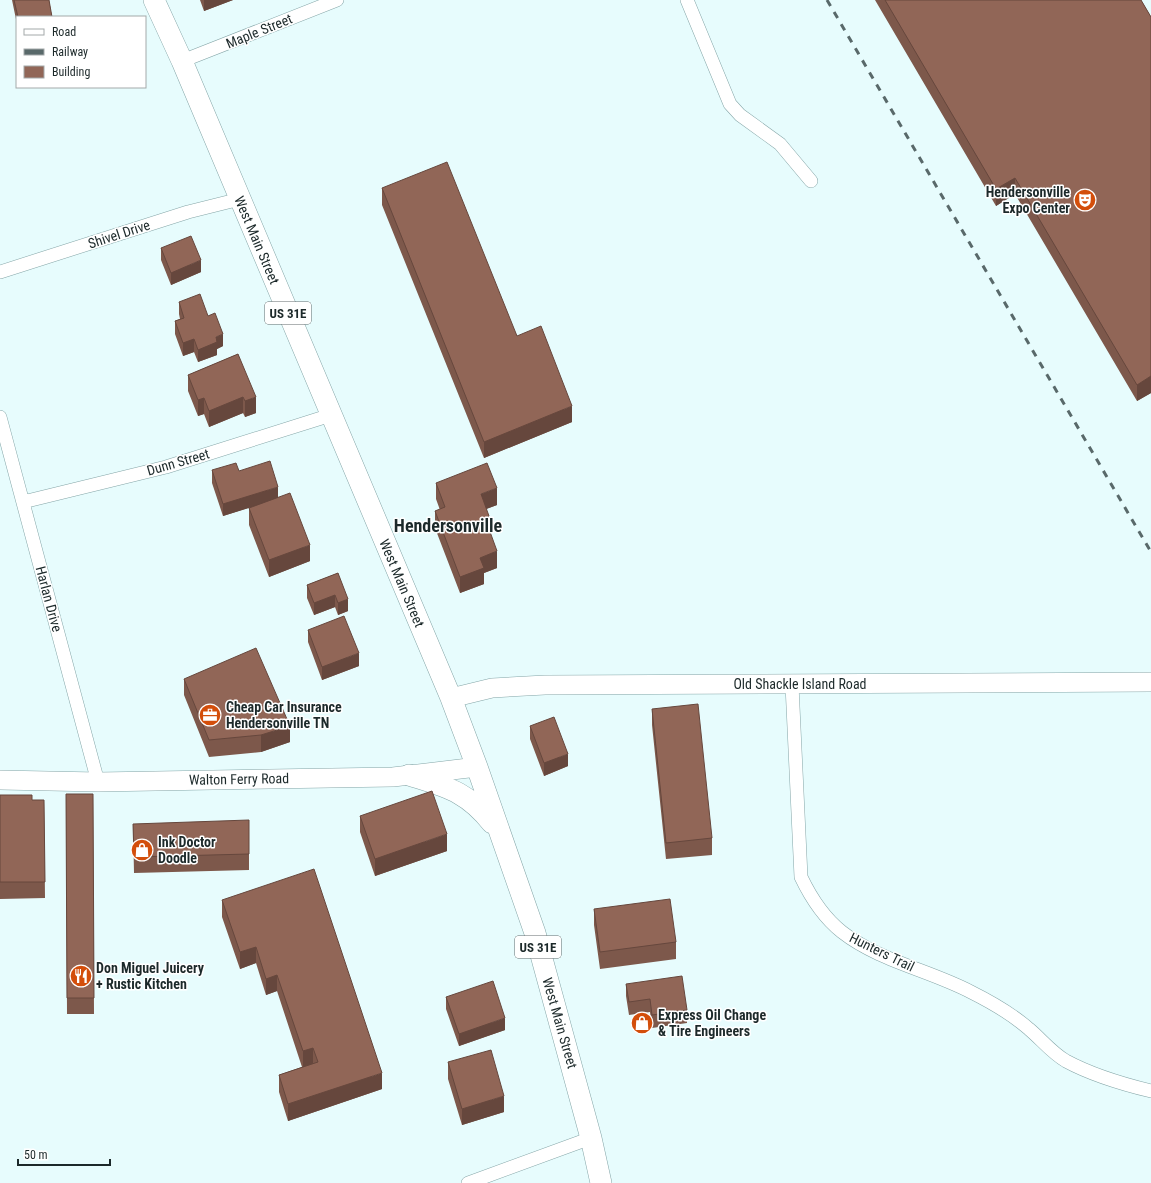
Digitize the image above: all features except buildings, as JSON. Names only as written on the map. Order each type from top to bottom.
[{"type":"main road","name":"West Main Street","points":[[154,0],[182,61],[240,198],[451,698],[478,767],[534,933],[591,1138],[601,1183]]},
{"type":"main road","points":[[409,775],[447,787],[467,797],[482,810],[500,833]]},
{"type":"street","name":"Maple Street","points":[[182,61],[337,0]]},
{"type":"street","points":[[687,0],[730,104],[740,115],[780,144],[812,181]]},
{"type":"street","name":"Shivel Drive","points":[[0,272],[188,212],[240,198]]},
{"type":"street","name":"Dunn Street","points":[[23,502],[166,467],[331,415]]},
{"type":"street","name":"Harlan Drive","points":[[0,417],[98,782]]},
{"type":"street","name":"Old Shackle Island Road","points":[[451,698],[492,688],[545,685],[1151,682]]},
{"type":"street","name":"Hunters Trail","points":[[792,684],[800,877],[812,900],[823,914],[842,932],[868,948],[970,991],[1006,1012],[1028,1028],[1065,1060],[1116,1083],[1151,1091]]},
{"type":"street","name":"Walton Ferry Road","points":[[0,780],[98,782],[393,777],[478,767]]},
{"type":"street","points":[[468,1183],[591,1138]]},
{"type":"railway","points":[[827,0],[1151,552]]},
{"type":"place","name":"Hendersonville Expo Center","points":[[1085,200]]},
{"type":"place","name":"Cheap Car Insurance Hendersonville TN","points":[[210,715]]},
{"type":"place","name":"Ink Doctor Doodle","points":[[142,850]]},
{"type":"place","name":"Don Miguel Juicery + Rustic Kitchen","points":[[81,976]]},
{"type":"place","name":"Express Oil Change & Tire Engineers","points":[[642,1023]]},
{"type":"district","name":"Hendersonville","points":[[448,525]]}]
